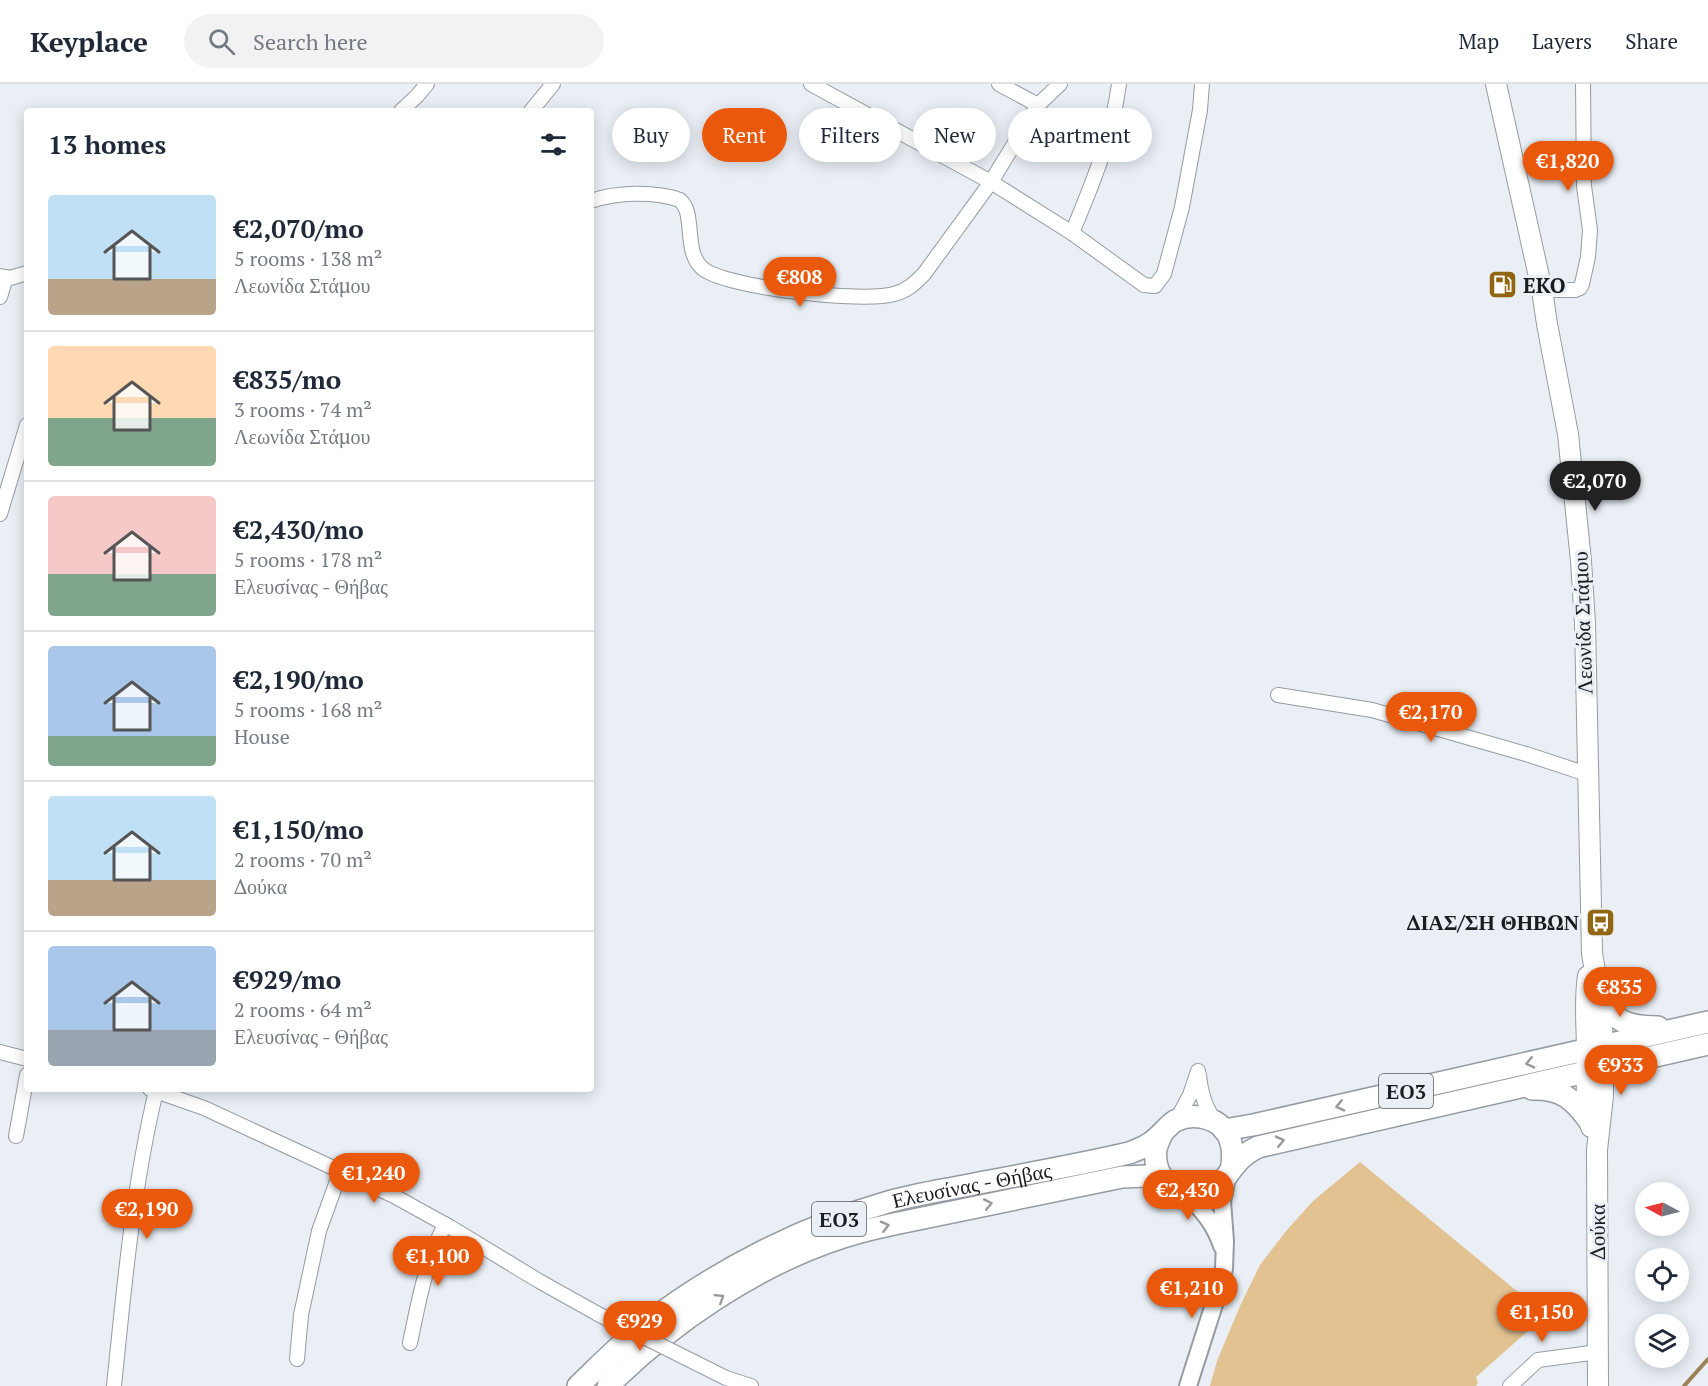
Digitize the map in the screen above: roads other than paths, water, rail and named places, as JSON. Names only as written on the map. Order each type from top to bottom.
[{"type":"main road","name":"Λεωνίδα Στάμου","points":[[1496,84],[1542,290],[1568,434],[1577,514],[1585,624],[1592,953],[1599,992],[1595,1048]]},
{"type":"main road","name":"Λεωνίδα Στάμου","points":[[1592,953],[1587,983],[1595,1048]]},
{"type":"main road","name":"ΕΟ3","points":[[1599,992],[1605,1006],[1626,1024],[1646,1027],[1700,1024]]},
{"type":"main road","name":"Ελευσίνας - Θήβας","points":[[578,1386],[618,1347],[673,1304],[732,1268],[791,1238],[864,1210],[889,1202],[1129,1153],[1150,1144],[1185,1118],[1196,1116],[1206,1118],[1220,1126],[1253,1125],[1700,1024]]},
{"type":"main road","name":"ΕΟ3","points":[[1185,1194],[1194,1195],[1213,1191],[1221,1185],[1236,1162],[1248,1152],[1264,1145],[1708,1044]]},
{"type":"main road","name":"Δούκα","points":[[1595,1048],[1590,1122],[1597,1150]]},
{"type":"main road","name":"Δούκα","points":[[1595,1070],[1601,1123],[1597,1150],[1598,1386]]},
{"type":"main road","name":"ΕΟ3","points":[[1502,1091],[1554,1090],[1568,1098],[1590,1122]]},
{"type":"main road","points":[[1220,1126],[1230,1138],[1233,1149],[1234,1159],[1229,1174]]},
{"type":"main road","points":[[1166,1183],[1159,1172],[1156,1148],[1168,1129]]},
{"type":"main road","name":"Ελευσίνας - Θήβας","points":[[608,1386],[658,1341],[709,1304],[776,1265],[820,1245],[856,1233],[1122,1177],[1147,1176],[1166,1183],[1185,1194]]},
{"type":"street","points":[[404,108],[427,84]]},
{"type":"street","points":[[533,108],[553,84]]},
{"type":"street","points":[[811,84],[991,182],[1072,233],[1144,285],[1155,286],[1164,274],[1182,207],[1200,110],[1202,84]]},
{"type":"street","points":[[999,84],[1038,105]]},
{"type":"street","points":[[1072,233],[1100,165],[1116,111],[1119,84]]},
{"type":"street","points":[[1542,290],[1580,288],[1588,257],[1590,230],[1584,186],[1583,84]]},
{"type":"street","points":[[594,200],[634,194],[667,195],[680,200],[687,210],[694,257],[702,268],[722,278],[825,296],[894,295],[911,286],[939,255],[991,182],[1038,105],[1057,85]]},
{"type":"street","points":[[0,297],[3,277],[10,278],[24,274]]},
{"type":"street","points":[[0,514],[24,435]]},
{"type":"street","points":[[1278,695],[1372,710],[1587,774]]},
{"type":"street","points":[[0,1052],[24,1058]]},
{"type":"street","points":[[1168,1129],[1190,1095],[1198,1071],[1202,1096],[1207,1109],[1220,1126]]},
{"type":"street","points":[[15,1136],[24,1090]]},
{"type":"street","points":[[114,1386],[126,1269],[153,1092]]},
{"type":"street","points":[[159,1092],[204,1108],[394,1196],[598,1314],[726,1378],[751,1386]]},
{"type":"street","points":[[297,1359],[301,1315],[319,1231],[341,1170]]},
{"type":"street","points":[[1188,1386],[1217,1295],[1225,1257],[1222,1201],[1229,1174]]},
{"type":"street","points":[[1185,1194],[1198,1205],[1215,1229],[1225,1257]]},
{"type":"street","points":[[410,1344],[427,1267],[445,1224]]},
{"type":"street","points":[[1510,1386],[1538,1360],[1598,1352]]},
{"type":"waterway","points":[[1684,1386],[1708,1359]]},
{"type":"place","name":"EKO","points":[[1502,285]]},
{"type":"place","name":"ΔΙΑΣ/ΣΗ ΘΗΒΩΝ","points":[[1600,922]]}]
